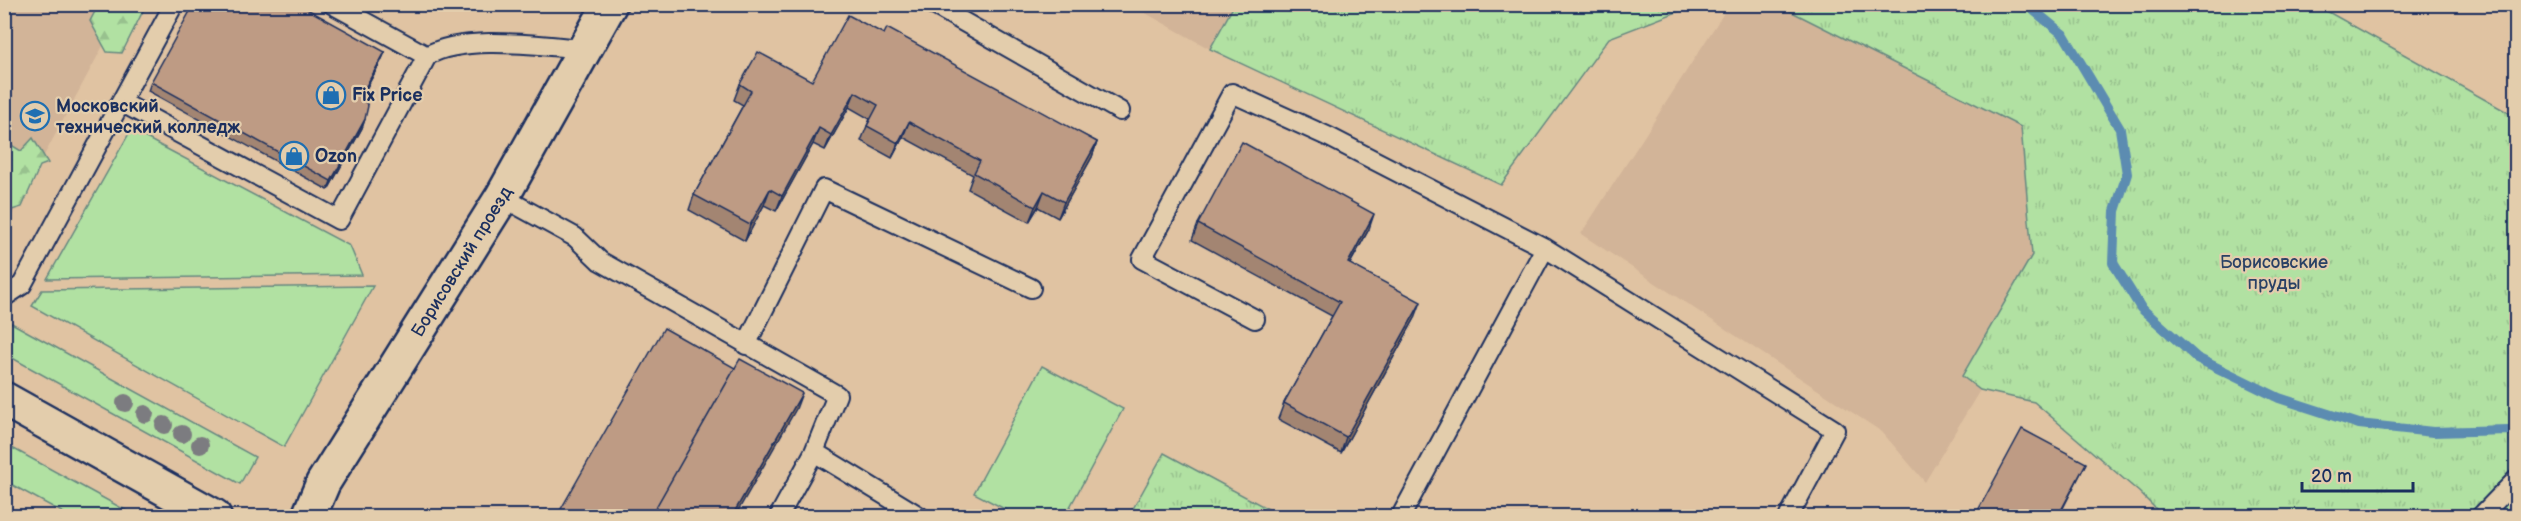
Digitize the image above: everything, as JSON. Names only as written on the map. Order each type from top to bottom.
[{"type":"street","name":"Борисовский проезд","points":[[309,516],[323,483],[502,197],[610,4]]},
{"type":"street","points":[[4,399],[214,516]]},
{"type":"lane","points":[[4,297],[22,285],[174,4]]},
{"type":"lane","points":[[332,4],[428,56]]},
{"type":"lane","points":[[932,4],[1120,111]]},
{"type":"lane","points":[[121,102],[339,220],[428,56],[439,49],[454,45],[513,44],[585,49]]},
{"type":"lane","points":[[1255,319],[1142,260],[1232,93],[1329,137],[1545,248],[1835,430],[1789,516]]},
{"type":"lane","points":[[746,345],[824,189],[1031,288]]},
{"type":"lane","points":[[502,197],[575,237],[600,261],[837,395],[814,452],[780,516]]},
{"type":"lane","points":[[1401,516],[1545,248]]},
{"type":"lane","points":[[814,452],[919,516]]},
{"type":"lane","points":[[2481,516],[2517,480]]},
{"type":"shaded area","name":"Московский технический колледж","points":[[5,5],[125,5],[5,228]]},
{"type":"shaded area","points":[[1131,5],[1234,5],[1210,49]]},
{"type":"shaded area","points":[[1729,5],[1778,5],[2021,126],[2032,255],[1963,375],[1980,390],[1925,482],[1882,432],[1581,234]]},
{"type":"green space","points":[[99,4],[146,5],[122,53],[107,52],[90,21]]},
{"type":"green space","points":[[1234,5],[1695,5],[1609,38],[1501,185],[1210,49]]},
{"type":"green space","name":"Борисовские пруды","points":[[1778,5],[2316,5],[2516,117],[2516,516],[2163,516],[2139,492],[2034,402],[1980,390],[1962,376],[2032,255],[2021,127]]},
{"type":"green space","points":[[131,130],[350,246],[362,275],[47,279]]},
{"type":"green space","points":[[33,138],[48,163],[40,166],[22,207],[5,212],[5,141],[21,151]]},
{"type":"green space","points":[[373,286],[284,447],[32,306],[42,290]]},
{"type":"green space","points":[[6,320],[255,457],[240,484],[5,354]]},
{"type":"green space","points":[[1042,366],[1123,409],[1065,516],[1018,516],[974,493]]},
{"type":"green space","points":[[4,444],[136,516],[69,516],[5,481]]},
{"type":"green space","points":[[1164,453],[1281,516],[1129,516]]},
{"type":"building","points":[[194,4],[298,4],[385,52],[361,95],[368,106],[365,119],[331,181],[151,82]]},
{"type":"building","points":[[848,15],[884,34],[887,28],[1097,142],[1064,202],[1044,191],[1035,207],[974,173],[980,161],[909,122],[898,143],[867,126],[878,105],[855,92],[831,135],[819,128],[782,196],[770,189],[750,225],[694,195],[751,91],[740,84],[758,52],[812,81]]},
{"type":"building","points":[[1242,142],[1374,214],[1348,263],[1421,302],[1346,437],[1284,403],[1340,302],[1198,224]]},
{"type":"building","points":[[664,328],[735,368],[651,516],[557,516]]},
{"type":"building","points":[[740,359],[802,393],[732,516],[651,516]]},
{"type":"building","points":[[2022,429],[2086,463],[2058,516],[1975,516]]},
{"type":"building","points":[[2166,510],[2170,516],[2156,516]]},
{"type":"waterway","points":[[2026,4],[2064,35],[2120,129],[2127,174],[2115,211],[2113,263],[2141,308],[2197,358],[2279,398],[2359,424],[2433,432],[2508,430],[2516,433]]},
{"type":"place","name":"Fix Price","points":[[331,95]]},
{"type":"place","name":"Московский технический колледж","points":[[35,116]]},
{"type":"place","name":"Ozon","points":[[294,156]]}]
